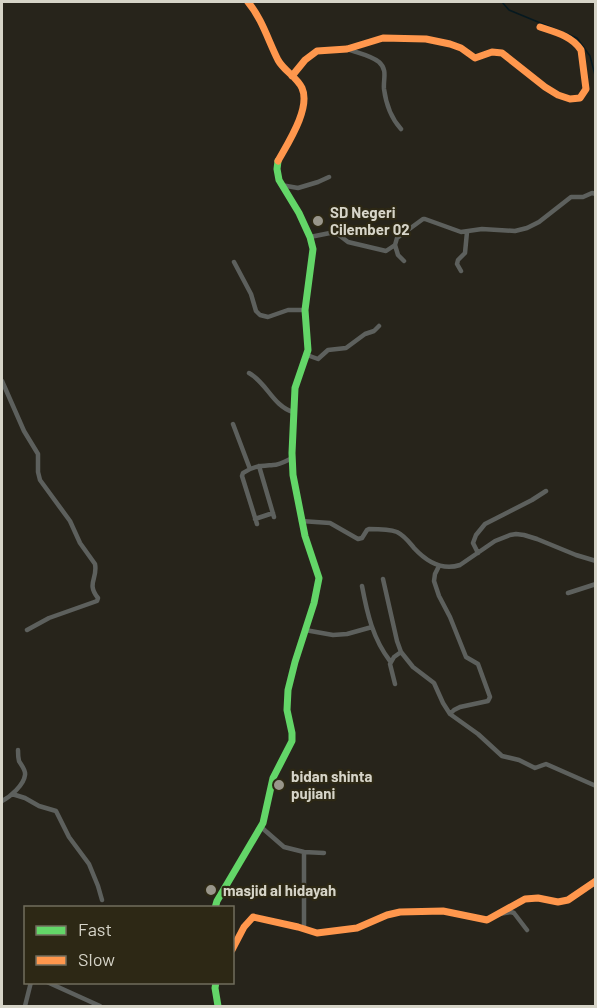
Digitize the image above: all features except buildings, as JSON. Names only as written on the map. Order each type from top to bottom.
[{"type":"street","points":[[216,906],[261,827],[273,778],[292,741],[287,698],[295,662],[314,603],[319,576],[301,521],[292,458],[295,385],[307,355],[305,310],[314,255],[310,237],[277,174],[277,165],[305,102],[303,90],[279,63],[262,24],[248,2]]},
{"type":"street","points":[[292,76],[315,52],[347,49],[379,39],[426,39],[457,46],[475,58],[492,52],[500,52],[551,90],[572,100],[579,99],[586,89],[581,51],[566,37],[540,27]]},
{"type":"street","points":[[347,49],[371,57],[382,65],[385,72],[384,86],[388,105],[393,119],[401,129]]},
{"type":"street","points":[[281,185],[298,188],[329,177]]},
{"type":"street","points":[[404,261],[398,255],[395,245],[397,238],[423,219],[450,229],[467,232],[482,229],[522,230],[539,222],[571,197],[583,197],[592,193],[596,195]]},
{"type":"street","points":[[310,237],[333,232],[348,242],[383,251],[395,245]]},
{"type":"street","points":[[461,271],[457,264],[465,253],[467,232]]},
{"type":"street","points":[[234,262],[251,294],[256,311],[260,315],[268,317],[288,310],[305,310]]},
{"type":"street","points":[[307,355],[318,358],[328,350],[346,348],[379,326]]},
{"type":"street","points":[[249,373],[279,404],[286,410],[294,412]]},
{"type":"street","points":[[2,381],[24,431],[38,454],[40,480],[70,521],[80,543],[96,566],[92,586],[98,598],[97,601],[49,618],[27,630]]},
{"type":"street","points":[[233,424],[250,469]]},
{"type":"street","points":[[259,466],[274,515],[256,521],[243,473],[259,466],[276,465],[292,458]]},
{"type":"street","points":[[478,553],[473,543],[483,526],[546,491]]},
{"type":"street","points":[[301,521],[330,523],[358,539],[362,538],[369,528],[394,531],[439,566],[457,566],[498,539],[521,534],[596,561]]},
{"type":"street","points":[[439,566],[434,577],[434,584],[464,654],[478,664],[490,698],[488,701],[460,707],[450,714]]},
{"type":"street","points":[[383,579],[401,652],[412,667],[434,683],[450,714],[478,734],[502,756],[519,760],[535,768],[547,765],[596,786]]},
{"type":"street","points":[[568,593],[596,584]]},
{"type":"street","points":[[362,586],[376,639],[390,661],[396,684]]},
{"type":"street","points":[[305,630],[333,635],[347,634],[372,627]]},
{"type":"street","points":[[390,661],[401,652]]},
{"type":"street","points":[[2,801],[20,785],[25,774],[18,750]]},
{"type":"street","points":[[12,794],[56,811],[69,837],[89,864],[102,900]]},
{"type":"street","points":[[261,827],[284,847],[304,852],[324,853]]},
{"type":"street","points":[[304,852],[304,929]]},
{"type":"street","points":[[234,946],[245,925],[253,917],[316,933],[357,928],[400,912],[443,912],[487,920],[526,899],[543,898],[559,902],[566,901],[596,881]]},
{"type":"street","points":[[499,914],[514,913],[527,930]]},
{"type":"street","points":[[25,1006],[31,984]]},
{"type":"street","points":[[51,984],[100,1006]]},
{"type":"street","points":[[216,984],[218,1006]]},
{"type":"waterway","points":[[502,2],[509,10],[555,29]]},
{"type":"waterway","points":[[565,33],[577,38],[590,56],[596,79]]},
{"type":"traffic: fast","points":[[216,906],[263,823],[273,778],[292,741],[287,710],[288,690],[314,603],[319,578],[305,536],[293,475],[292,453],[295,388],[308,350],[305,310],[313,249],[299,213],[279,180],[278,161]]},
{"type":"traffic: fast","points":[[216,984],[218,1006]]},
{"type":"traffic: slow","points":[[248,2],[261,23],[278,60],[300,84],[304,96],[301,115],[278,161]]},
{"type":"traffic: slow","points":[[292,76],[305,60],[317,51],[347,49],[383,38],[426,39],[461,48],[475,58],[492,52],[502,53],[558,95],[570,99],[580,98],[586,89],[581,50],[568,38],[540,27]]},
{"type":"traffic: slow","points":[[234,946],[244,927],[253,917],[317,933],[357,928],[400,912],[443,911],[487,920],[525,899],[538,898],[558,902],[568,900],[596,881]]},
{"type":"place","name":"SD Negeri Cilember 02","points":[[318,221]]},
{"type":"place","name":"bidan shinta pujiani","points":[[279,785]]},
{"type":"place","name":"masjid al hidayah","points":[[211,890]]}]
